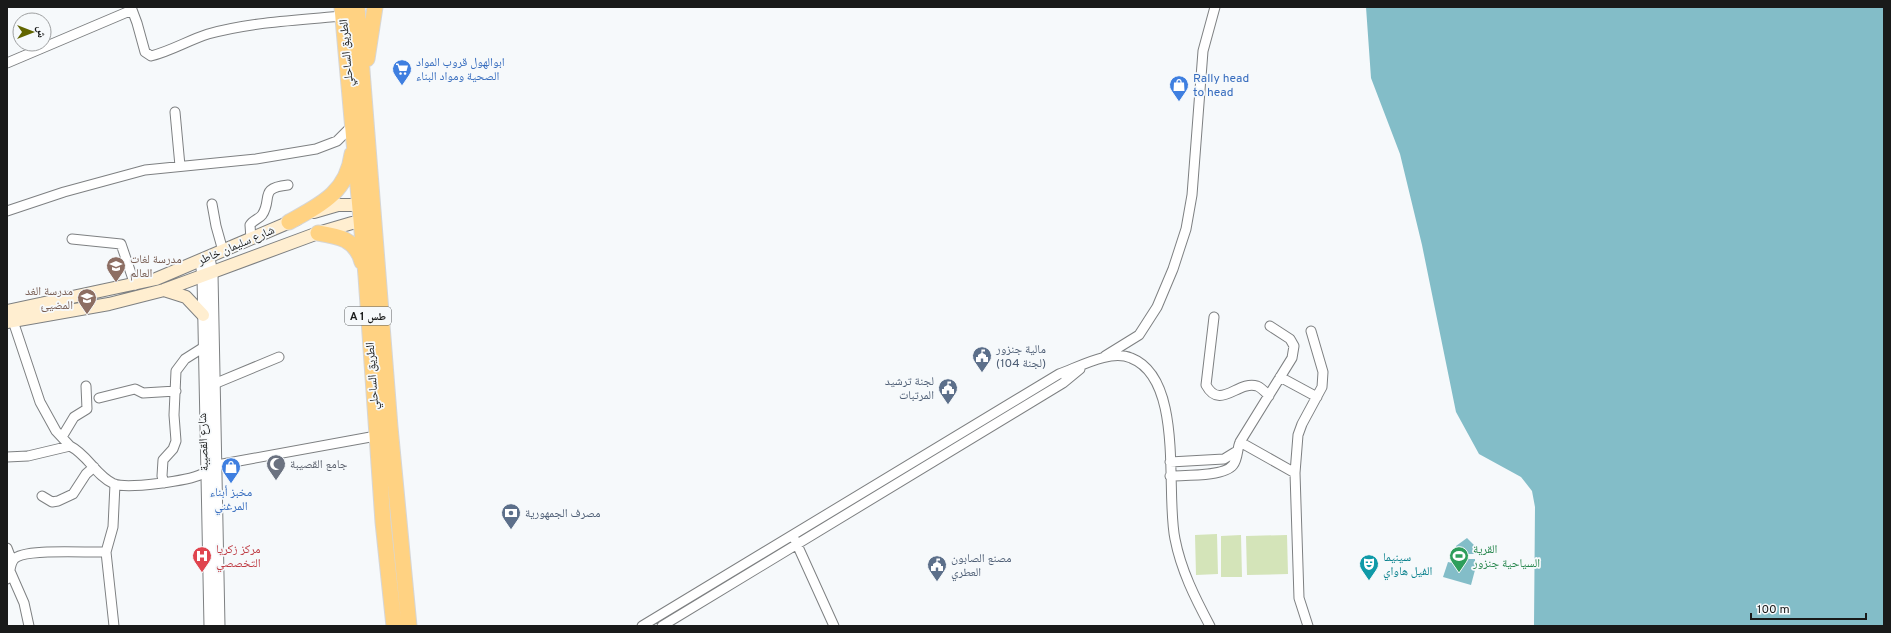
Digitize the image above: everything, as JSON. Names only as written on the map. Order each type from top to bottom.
[{"type":"highway","name":"الطريق الساحلي","points":[[357,7],[363,90],[367,222],[409,626]]},
{"type":"highway","points":[[363,90],[374,7]]},
{"type":"highway","name":"الطريق الساحلي","points":[[342,11],[354,131],[366,205]]},
{"type":"highway","points":[[289,222],[326,202],[345,179],[351,160],[354,131]]},
{"type":"highway","name":"الطريق الساحلي","points":[[367,222],[366,276],[376,436],[394,626]]},
{"type":"highway","points":[[318,232],[345,239],[351,243],[360,256],[366,276]]},
{"type":"main road","name":"شارع سليمان خاطر","points":[[9,314],[156,279],[289,222],[329,207],[366,205]]},
{"type":"main road","name":"شارع سليمان خاطر","points":[[9,314],[109,304],[164,290],[208,275],[318,232],[367,222]]},
{"type":"main road","points":[[164,290],[186,296],[203,316]]},
{"type":"street","points":[[642,626],[1058,374],[1105,356],[1138,335],[1157,307],[1176,262],[1186,229],[1192,196],[1203,51],[1215,7]]},
{"type":"street","points":[[7,63],[132,8],[145,52],[151,56],[208,34],[263,23],[342,11]]},
{"type":"street","points":[[175,112],[180,166]]},
{"type":"street","points":[[7,211],[64,192],[121,176],[180,166],[256,159],[316,150],[337,141],[354,131]]},
{"type":"street","points":[[251,239],[250,225],[262,215],[267,194],[274,187],[288,185]]},
{"type":"street","points":[[212,204],[223,251]]},
{"type":"street","points":[[72,239],[122,244],[135,285]]},
{"type":"street","points":[[205,259],[208,275],[203,316],[204,347],[212,466],[210,626]]},
{"type":"street","name":"شارع القصيبة","points":[[208,275],[214,384],[212,466],[219,626]]},
{"type":"street","points":[[9,314],[40,402],[50,422],[70,446],[85,457],[100,473],[115,484],[164,483],[202,474],[212,466],[376,436]]},
{"type":"street","points":[[1214,317],[1206,385],[1209,391],[1214,395],[1222,395],[1249,386],[1257,386],[1269,396]]},
{"type":"street","points":[[1170,462],[1224,458],[1238,446],[1292,358],[1294,346],[1290,339],[1270,326]]},
{"type":"street","points":[[1308,626],[1299,598],[1295,473],[1298,436],[1302,424],[1322,387],[1323,372],[1311,331]]},
{"type":"street","points":[[164,483],[162,476],[163,460],[173,449],[176,441],[174,415],[176,371],[185,359],[204,347]]},
{"type":"street","points":[[1105,356],[1131,358],[1142,364],[1158,384],[1168,420],[1171,509],[1178,552],[1194,596],[1210,626]]},
{"type":"street","points":[[214,384],[279,357]]},
{"type":"street","points":[[662,626],[798,545],[1063,383],[1084,365]]},
{"type":"street","points":[[1280,377],[1317,397]]},
{"type":"street","points":[[62,437],[74,417],[87,409],[86,386]]},
{"type":"street","points":[[98,398],[135,389],[143,393],[176,391]]},
{"type":"street","points":[[1015,400],[1021,408]]},
{"type":"street","points":[[7,457],[28,456],[70,446]]},
{"type":"street","points":[[1238,446],[1295,473]]},
{"type":"street","points":[[1170,476],[1211,474],[1228,470],[1237,459],[1238,446]]},
{"type":"street","points":[[42,496],[52,502],[58,501],[73,494],[94,467]]},
{"type":"street","points":[[114,626],[106,552],[114,528],[115,484]]},
{"type":"street","points":[[859,494],[865,503]]},
{"type":"street","points":[[792,534],[834,626]]},
{"type":"street","points":[[7,548],[12,561],[9,575],[24,603],[30,626]]},
{"type":"street","points":[[12,561],[28,553],[106,552]]},
{"type":"green space","points":[[1217,534],[1218,574],[1196,575],[1195,535]]},
{"type":"green space","points":[[1241,535],[1242,577],[1221,577],[1221,536]]},
{"type":"green space","points":[[1287,535],[1288,574],[1247,575],[1246,536]]},
{"type":"water","points":[[1366,7],[1884,7],[1884,626],[1534,626],[1535,507],[1532,491],[1521,477],[1479,454],[1456,412],[1422,245],[1400,154],[1371,78]]},
{"type":"water","points":[[1467,538],[1474,545],[1474,554],[1456,554],[1456,546]]},
{"type":"water","name":"القرية السياحية جنزور","points":[[1458,559],[1475,559],[1475,570],[1471,585],[1443,577],[1448,562],[1457,564]]},
{"type":"place","name":"ابوالهول قروب المواد الصحية ومواد البناء","points":[[402,86]]},
{"type":"place","name":"Rally head to head","points":[[1179,102]]},
{"type":"place","name":"مدرسة لغات العالم","points":[[116,283]]},
{"type":"place","name":"مدرسة الغد المضيئ","points":[[87,315]]},
{"type":"place","name":"مالية جنزور (لجنة 104)","points":[[982,373]]},
{"type":"place","name":"لجنة ترشيد المرتبات","points":[[948,405]]},
{"type":"place","name":"جامع القصيبة","points":[[276,481]]},
{"type":"place","name":"مخبز أبناء المرغني","points":[[231,484]]},
{"type":"place","name":"مصرف الجمهورية","points":[[511,530]]},
{"type":"place","name":"مركز زكريا التخصصي","points":[[202,573]]},
{"type":"place","name":"القرية السياحية جنزور","points":[[1459,573]]},
{"type":"place","name":"سينيما الفيل هاواي","points":[[1369,581]]},
{"type":"place","name":"مصنع الصابون العطري","points":[[937,582]]}]
